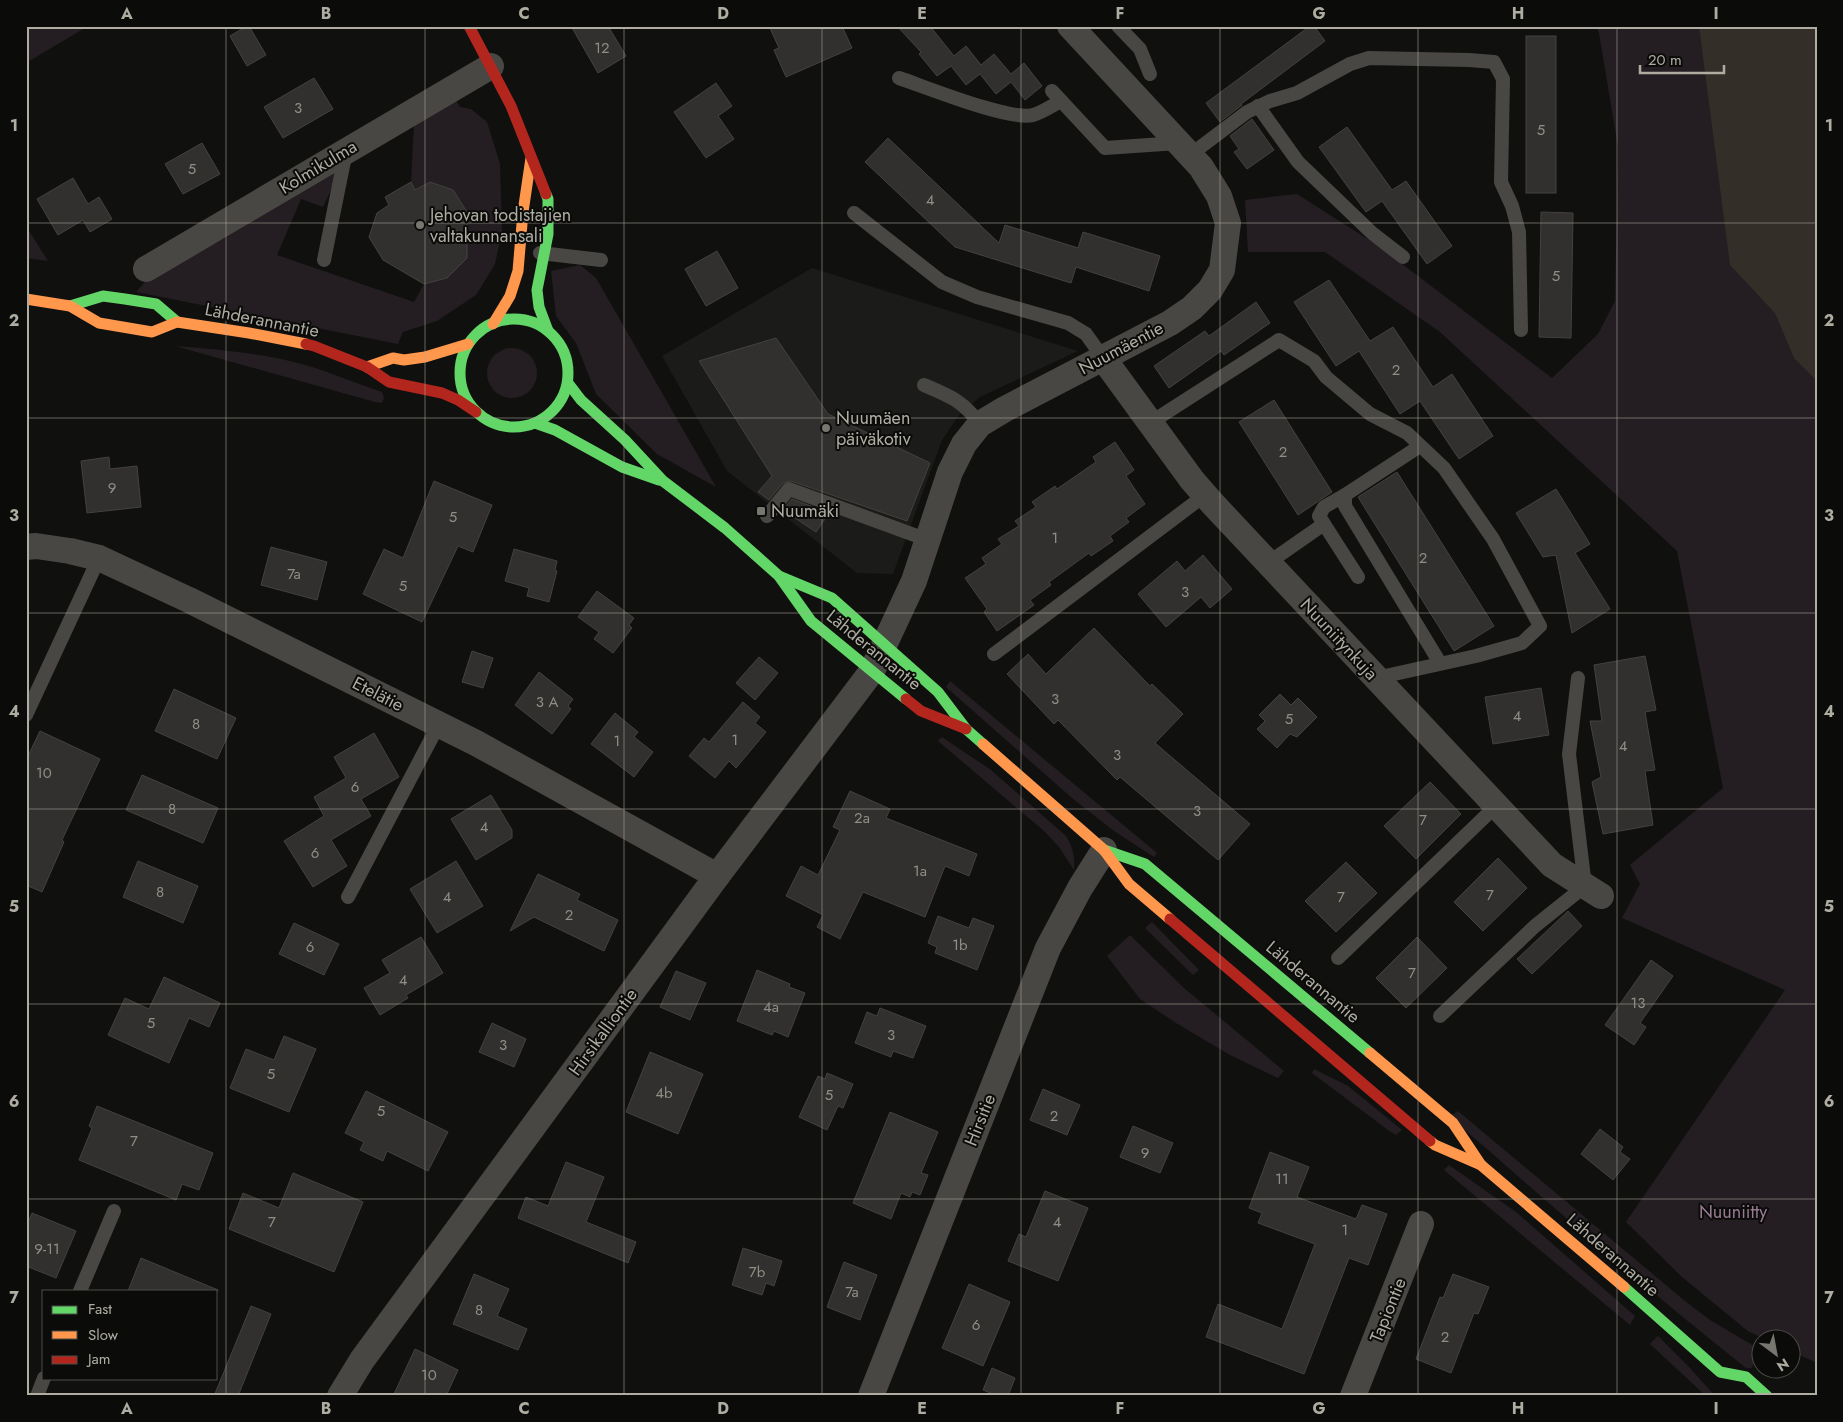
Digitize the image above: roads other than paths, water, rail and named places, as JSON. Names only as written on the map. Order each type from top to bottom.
[{"type":"main road","points":[[469,26],[511,106],[548,199],[548,234],[537,290],[539,307],[548,331]]},
{"type":"main road","points":[[493,324],[505,307],[515,285],[522,251],[525,198],[531,158]]},
{"type":"main road","name":"Lähderannantie","points":[[70,306],[103,296],[125,299],[156,304],[177,322]]},
{"type":"main road","name":"Lähderannantie","points":[[26,300],[70,306],[99,323],[152,332],[177,322],[249,333],[314,346],[367,367],[389,382],[442,393],[458,400],[476,412]]},
{"type":"main road","points":[[502,320],[521,320],[540,326],[548,331],[555,338],[568,364],[568,383],[556,407],[545,418],[520,427],[504,427],[494,424],[476,412],[464,395],[460,374],[460,364],[468,344],[483,329],[502,320]]},
{"type":"main road","points":[[367,367],[393,358],[404,360],[426,358],[468,344]]},
{"type":"main road","name":"Lähderannantie","points":[[568,383],[581,400],[625,440],[662,481],[725,528],[779,576],[811,621],[921,712],[966,730]]},
{"type":"main road","name":"Lähderannantie","points":[[535,423],[555,430],[622,467],[662,481]]},
{"type":"main road","name":"Lähderannantie","points":[[779,576],[832,598],[938,692],[966,730],[1104,850],[1128,884],[1435,1145],[1481,1165]]},
{"type":"main road","name":"Lähderannantie","points":[[1104,850],[1145,864],[1453,1123],[1481,1165],[1720,1372],[1746,1378],[1767,1396]]},
{"type":"main road","points":[[1720,1372],[1724,1388]]},
{"type":"street","name":"Nuumäentie","points":[[872,671],[914,581],[950,472],[964,444],[980,424],[1005,409],[1170,323],[1192,308],[1210,290],[1222,270],[1228,224],[1219,196],[1201,167],[1070,26]]},
{"type":"street","name":"Kolmikulma","points":[[146,269],[490,66]]},
{"type":"street","name":"Nuuniitynkuja","points":[[1103,358],[1205,495],[1552,865],[1593,891]]},
{"type":"street","name":"Etelätie","points":[[26,547],[36,546],[70,551],[99,558],[189,600],[476,743],[717,876]]},
{"type":"street","name":"Hirsikalliontie","points":[[340,1396],[362,1360],[717,876],[872,671]]},
{"type":"street","name":"Hirsitie","points":[[871,1396],[1048,948],[1080,888],[1104,850]]},
{"type":"street","name":"Tapiontie","points":[[1353,1396],[1421,1224]]},
{"type":"lane","points":[[1118,26],[1140,50],[1150,74]]},
{"type":"lane","points":[[899,78],[985,108],[1016,115],[1033,115],[1056,96],[1105,148],[1184,149],[1258,106],[1297,94],[1350,64],[1370,58],[1494,62],[1503,79],[1501,182],[1512,206],[1519,232],[1521,330]]},
{"type":"lane","points":[[1258,106],[1298,162],[1372,233],[1403,257]]},
{"type":"lane","points":[[324,260],[346,150]]},
{"type":"lane","points":[[854,213],[942,282],[977,297],[1068,322],[1086,334],[1103,358]]},
{"type":"lane","points":[[522,251],[601,260]]},
{"type":"lane","points":[[1150,423],[1279,340],[1314,361],[1326,377],[1370,414],[1407,433],[1444,468],[1493,539],[1540,626],[1522,643],[1476,656],[1376,678]]},
{"type":"lane","points":[[924,385],[955,398],[971,412],[980,424]]},
{"type":"lane","points":[[1358,577],[1319,516],[1324,507],[1420,446]]},
{"type":"lane","points":[[767,516],[789,489],[928,540]]},
{"type":"lane","points":[[994,654],[1205,495]]},
{"type":"lane","points":[[1345,495],[1345,506],[1440,663]]},
{"type":"lane","points":[[1268,563],[1324,524]]},
{"type":"lane","points":[[26,716],[99,558]]},
{"type":"lane","points":[[1440,1016],[1535,926],[1593,891],[1569,754],[1578,678]]},
{"type":"lane","points":[[348,896],[439,724]]},
{"type":"lane","points":[[1338,958],[1496,806]]},
{"type":"lane","points":[[80,1290],[114,1211]]},
{"type":"lane","points":[[37,1396],[43,1380]]},
{"type":"place","name":"Jehovan todistajien valtakunnansali","points":[[420,225]]},
{"type":"place","name":"Nuumäen päiväkotiv","points":[[826,428]]},
{"type":"place","name":"Nuumäki","points":[[761,511]]},
{"type":"park label","name":"Nuuniitty","points":[[1733,1212]]}]
